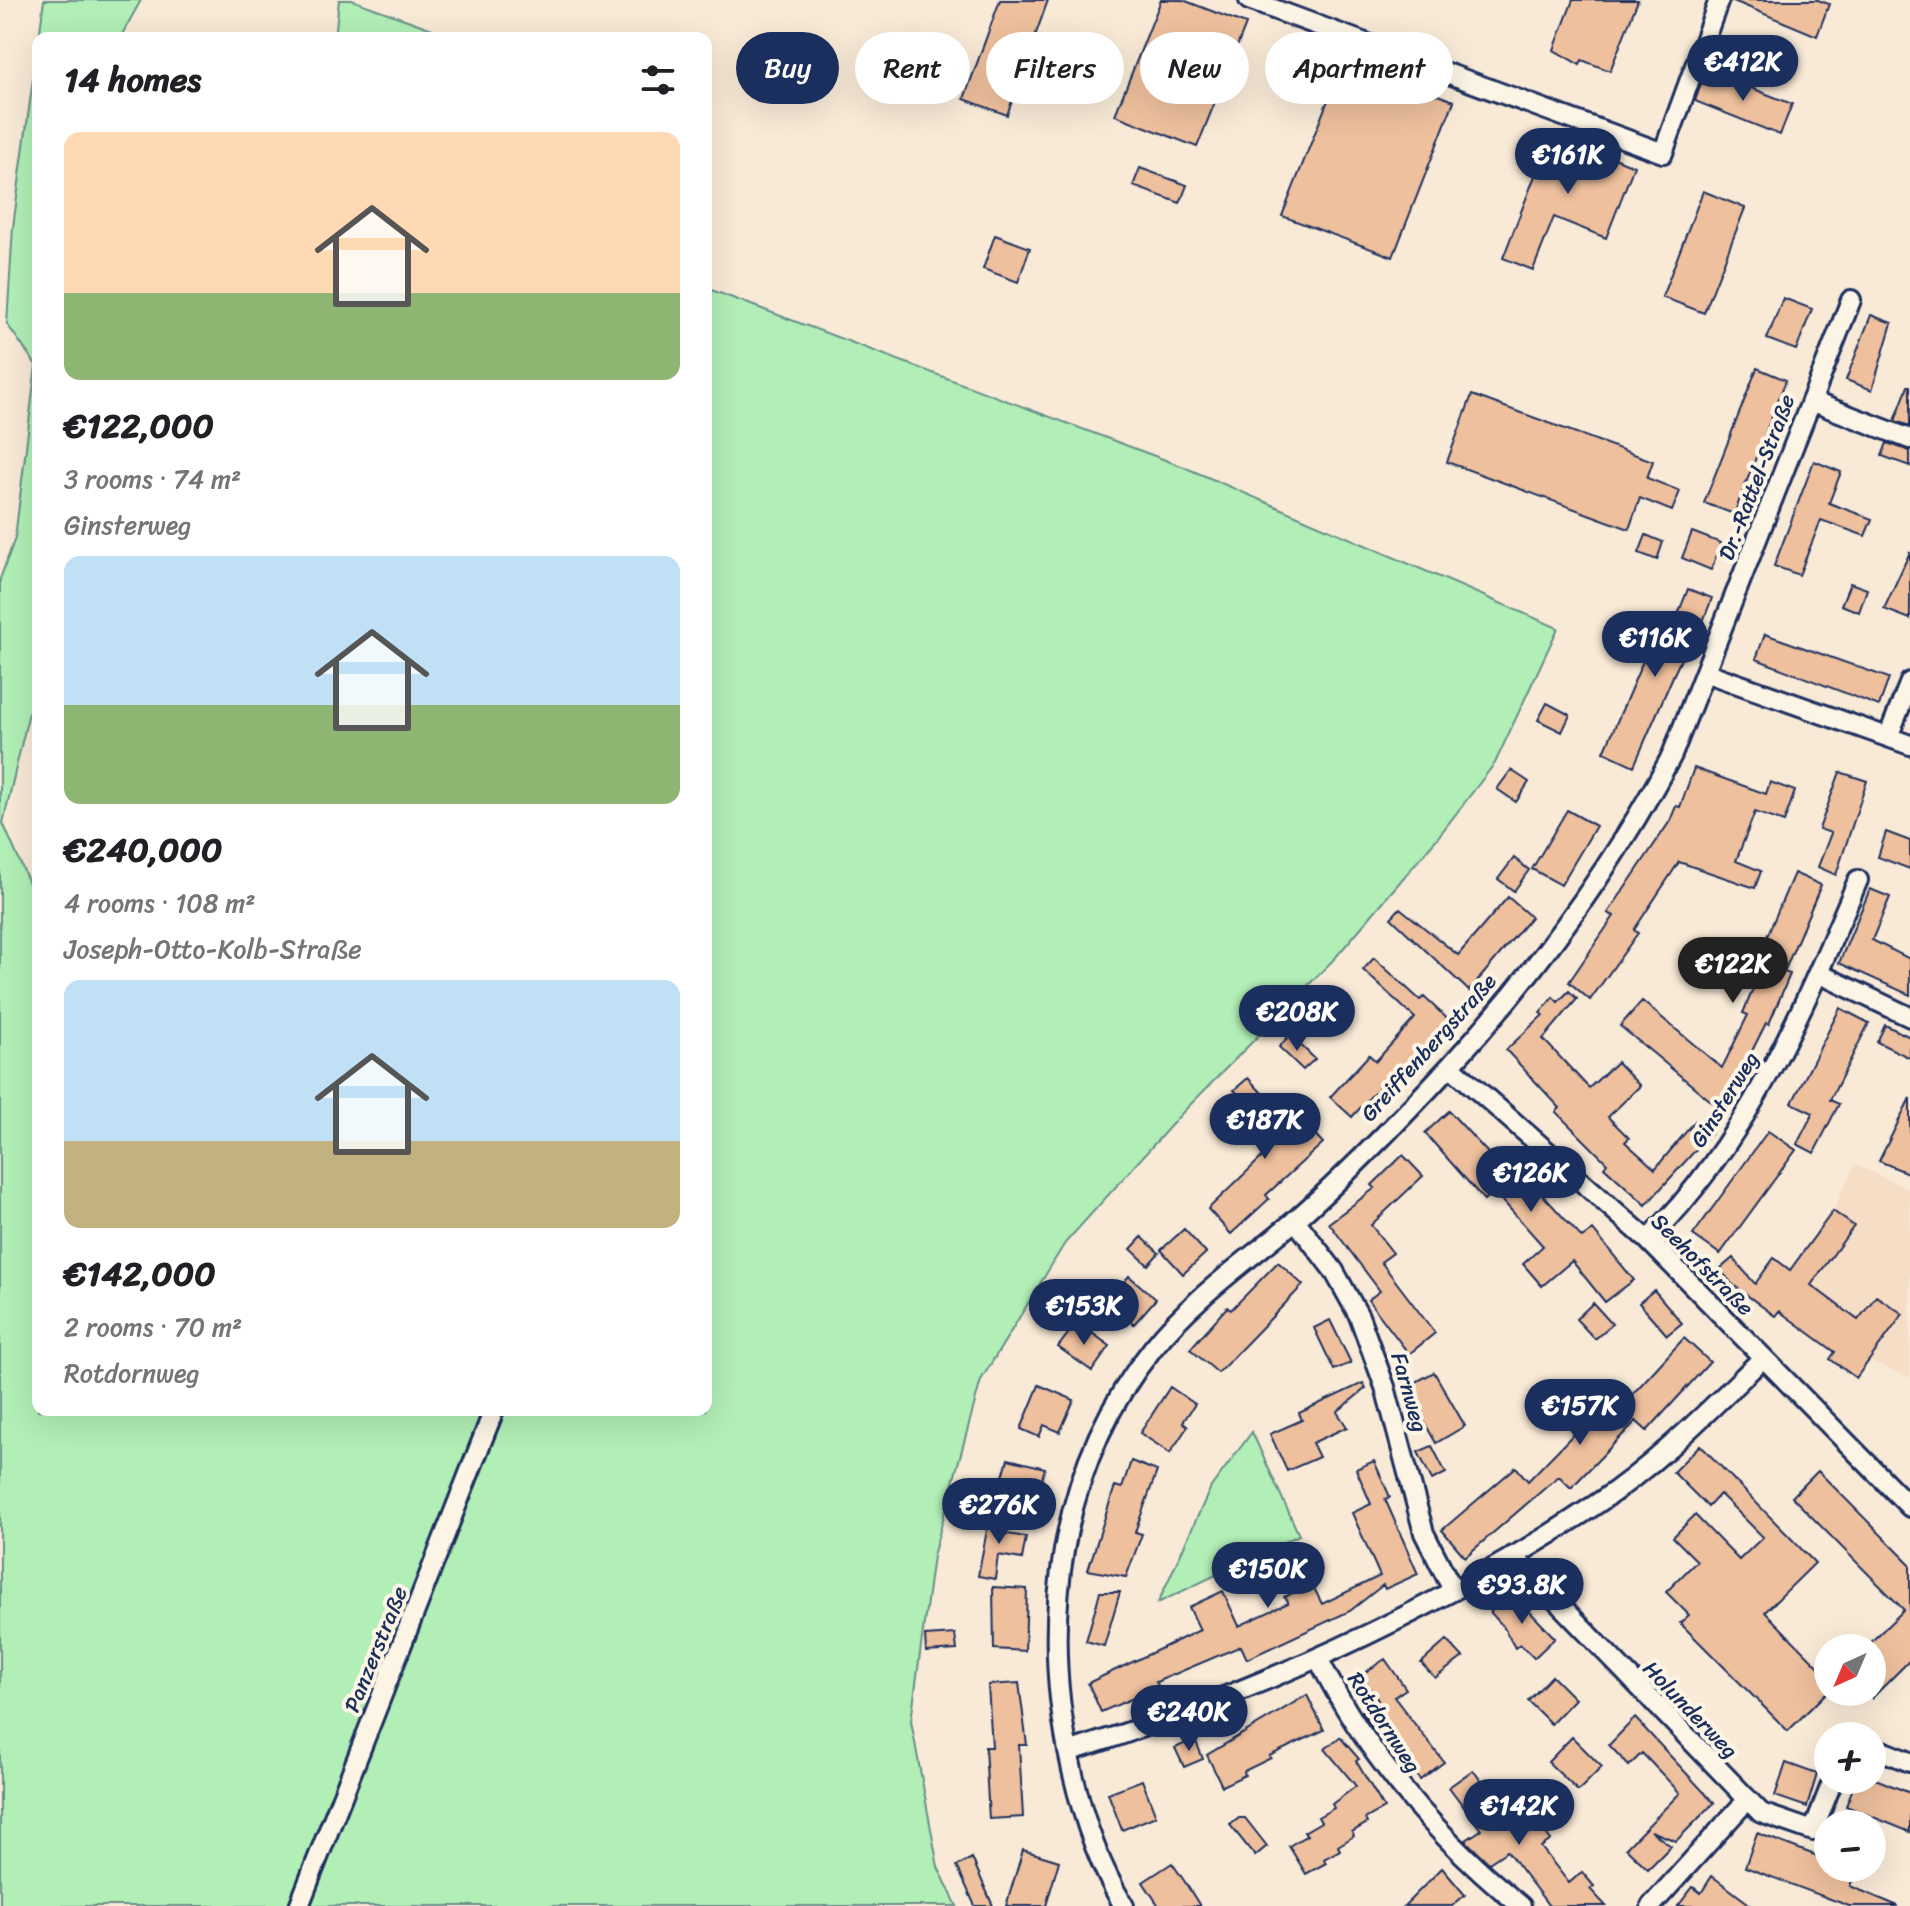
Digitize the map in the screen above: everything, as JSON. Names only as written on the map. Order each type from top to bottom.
[{"type":"street","points":[[1249,0],[1663,153],[1719,0]]},
{"type":"street","name":"Dr.-Rattel-Straße","points":[[1707,673],[1851,300]]},
{"type":"street","points":[[1811,401],[1910,439]]},
{"type":"street","points":[[1707,673],[1910,745]]},
{"type":"street","name":"Greiffenbergstraße","points":[[1124,1906],[1098,1857],[1068,1752],[1055,1667],[1056,1598],[1067,1532],[1101,1428],[1123,1389],[1185,1312],[1295,1220],[1450,1066],[1568,921],[1617,850],[1672,755],[1707,673]]},
{"type":"street","points":[[1888,737],[1910,682]]},
{"type":"street","name":"Ginsterweg","points":[[1648,1240],[1671,1217],[1730,1140],[1764,1085],[1820,974],[1858,880]]},
{"type":"street","points":[[1820,974],[1910,1017]]},
{"type":"street","name":"Seehofstraße","points":[[1450,1066],[1648,1240],[1910,1507]]},
{"type":"street","name":"Farnweg","points":[[1295,1220],[1334,1271],[1359,1316],[1385,1387],[1416,1510],[1453,1590]]},
{"type":"street","points":[[1068,1752],[1238,1694],[1319,1660],[1453,1590],[1600,1502],[1647,1465],[1762,1359]]},
{"type":"street","name":"Panzerstraße","points":[[299,1906],[492,1416]]},
{"type":"street","name":"Holunderweg","points":[[1513,1556],[1746,1801],[1761,1813],[1813,1831],[1828,1794]]},
{"type":"street","name":"Rotdornweg","points":[[1319,1660],[1351,1720],[1416,1809],[1480,1873],[1521,1906]]},
{"type":"street","points":[[1886,1753],[1910,1762]]},
{"type":"street","points":[[1651,1906],[1746,1801]]},
{"type":"shaded area","points":[[1855,1164],[1910,1190],[1910,1378],[1869,1361],[1856,1378],[1830,1359],[1835,1351],[1779,1311],[1775,1316],[1748,1295],[1774,1258],[1791,1270],[1833,1211]]},
{"type":"green space","points":[[44,0],[141,0],[123,32],[40,32]]},
{"type":"green space","points":[[339,0],[352,0],[440,32],[336,32]]},
{"type":"green space","points":[[32,86],[32,359],[7,324],[13,227]]},
{"type":"green space","points":[[712,290],[1184,467],[1558,628],[1495,763],[1438,837],[1336,957],[1183,1112],[1065,1243],[981,1380],[933,1556],[911,1721],[938,1867],[957,1906],[0,1906],[0,579],[15,538],[32,398],[32,700],[3,823],[32,890],[32,1416],[712,1416]]},
{"type":"green space","points":[[1252,1432],[1299,1535],[1158,1603],[1211,1487]]},
{"type":"building","points":[[1000,0],[1048,0],[1037,32],[988,32]]},
{"type":"building","points":[[1161,0],[1183,0],[1246,24],[1243,32],[1148,32]]},
{"type":"building","points":[[1573,0],[1638,0],[1610,71],[1582,60],[1580,65],[1554,50]]},
{"type":"building","points":[[1731,0],[1818,0],[1829,4],[1817,36]]},
{"type":"building","points":[[986,38],[986,104],[1011,104],[1007,115],[970,101],[970,82]]},
{"type":"building","points":[[1140,52],[1140,104],[1214,104],[1197,147],[1115,115],[1119,104],[1124,104],[1124,92]]},
{"type":"building","points":[[1706,70],[1792,104],[1780,135],[1695,101]]},
{"type":"building","points":[[1327,104],[1453,104],[1393,257],[1282,216]]},
{"type":"building","points":[[1552,132],[1634,166],[1606,238],[1554,217],[1533,270],[1503,258]]},
{"type":"building","points":[[1140,168],[1187,185],[1180,203],[1133,186]]},
{"type":"building","points":[[1703,191],[1745,208],[1704,313],[1662,297]]},
{"type":"building","points":[[995,235],[1030,248],[1018,282],[983,269]]},
{"type":"building","points":[[1783,298],[1812,309],[1796,350],[1767,339]]},
{"type":"building","points":[[1871,315],[1892,323],[1872,390],[1846,380]]},
{"type":"building","points":[[1757,368],[1786,380],[1734,514],[1704,503]]},
{"type":"building","points":[[1910,386],[1910,426],[1895,421]]},
{"type":"building","points":[[1472,395],[1653,461],[1647,478],[1680,491],[1672,511],[1640,498],[1629,529],[1447,462]]},
{"type":"building","points":[[1887,443],[1910,451],[1910,466],[1882,456]]},
{"type":"building","points":[[1814,461],[1841,472],[1829,503],[1872,519],[1865,536],[1821,520],[1799,575],[1774,566]]},
{"type":"building","points":[[1692,532],[1721,543],[1711,570],[1682,558]]},
{"type":"building","points":[[1646,535],[1663,542],[1657,560],[1639,553]]},
{"type":"building","points":[[1910,552],[1910,619],[1884,609]]},
{"type":"building","points":[[1850,583],[1867,589],[1859,612],[1841,605]]},
{"type":"building","points":[[1688,589],[1712,598],[1702,624],[1698,623],[1674,674],[1634,766],[1604,752],[1660,621],[1673,627]]},
{"type":"building","points":[[1765,634],[1889,678],[1879,706],[1756,659]]},
{"type":"building","points":[[1547,703],[1570,715],[1562,732],[1538,720]]},
{"type":"building","points":[[1694,768],[1766,794],[1770,782],[1795,791],[1784,822],[1755,812],[1736,861],[1761,871],[1755,888],[1679,862],[1634,930],[1638,933],[1590,1000],[1569,982],[1614,916],[1608,913],[1670,821],[1676,806],[1680,807]]},
{"type":"building","points":[[1511,770],[1529,782],[1516,802],[1497,789]]},
{"type":"building","points":[[1840,772],[1867,781],[1836,875],[1818,867],[1831,833],[1819,829]]},
{"type":"building","points":[[1567,810],[1596,826],[1561,885],[1532,869]]},
{"type":"building","points":[[1886,832],[1910,841],[1910,869],[1878,857]]},
{"type":"building","points":[[1514,858],[1529,870],[1514,891],[1498,879]]},
{"type":"building","points":[[1794,873],[1821,885],[1784,972],[1790,974],[1769,1024],[1766,1023],[1739,1077],[1717,1106],[1620,1026],[1642,1001],[1722,1068],[1748,1015],[1743,1013],[1764,963],[1757,960]]},
{"type":"building","points":[[1870,889],[1890,897],[1872,940],[1910,959],[1910,995],[1839,963]]},
{"type":"building","points":[[1508,897],[1531,917],[1469,991],[1391,918],[1400,908],[1458,955]]},
{"type":"building","points":[[1374,958],[1420,1000],[1424,997],[1452,1023],[1398,1081],[1391,1074],[1352,1117],[1330,1097],[1369,1055],[1376,1061],[1415,1018],[1363,970]]},
{"type":"building","points":[[1569,991],[1577,999],[1543,1039],[1589,1088],[1617,1062],[1640,1086],[1608,1117],[1629,1138],[1625,1142],[1655,1169],[1695,1121],[1711,1133],[1646,1205],[1604,1167],[1607,1163],[1556,1112],[1560,1108],[1506,1050],[1543,1015],[1540,1013],[1553,997],[1558,1002]]},
{"type":"building","points":[[1840,1008],[1869,1023],[1830,1100],[1839,1104],[1814,1153],[1797,1144],[1813,1113],[1792,1103]]},
{"type":"building","points":[[1885,1025],[1910,1037],[1910,1058],[1877,1042]]},
{"type":"building","points":[[1290,1035],[1315,1059],[1303,1070],[1279,1047]]},
{"type":"building","points":[[1248,1078],[1287,1120],[1295,1113],[1323,1143],[1266,1195],[1269,1199],[1231,1234],[1208,1209],[1282,1138],[1234,1090]]},
{"type":"building","points":[[1910,1098],[1910,1174],[1879,1161]]},
{"type":"building","points":[[1449,1111],[1511,1178],[1520,1170],[1582,1238],[1593,1230],[1634,1280],[1605,1302],[1572,1261],[1542,1286],[1523,1264],[1543,1246],[1494,1191],[1484,1200],[1425,1133]]},
{"type":"building","points":[[1768,1131],[1796,1150],[1720,1254],[1693,1235]]},
{"type":"building","points":[[1403,1155],[1423,1176],[1371,1225],[1393,1253],[1381,1262],[1435,1333],[1409,1354],[1368,1300],[1380,1291],[1329,1223],[1375,1188],[1372,1185]]},
{"type":"building","points":[[1833,1211],[1854,1226],[1811,1285],[1858,1320],[1876,1296],[1903,1314],[1856,1378],[1830,1359],[1835,1352],[1779,1311],[1775,1316],[1732,1284],[1720,1269],[1733,1258],[1755,1284],[1774,1258],[1790,1270]]},
{"type":"building","points":[[1184,1229],[1206,1253],[1183,1274],[1161,1250]]},
{"type":"building","points":[[1142,1237],[1159,1253],[1148,1265],[1131,1249]]},
{"type":"building","points":[[1278,1262],[1303,1285],[1218,1373],[1190,1349],[1227,1307],[1231,1310]]},
{"type":"building","points":[[1129,1276],[1156,1299],[1134,1324],[1108,1301]]},
{"type":"building","points":[[1654,1290],[1682,1323],[1667,1335],[1639,1303]]},
{"type":"building","points":[[1593,1303],[1612,1324],[1595,1339],[1576,1319]]},
{"type":"building","points":[[1330,1320],[1351,1363],[1334,1370],[1314,1328]]},
{"type":"building","points":[[1077,1322],[1110,1346],[1092,1371],[1058,1347]]},
{"type":"building","points":[[1684,1338],[1710,1362],[1647,1431],[1636,1421],[1571,1488],[1559,1476],[1465,1557],[1442,1530],[1516,1467],[1528,1481],[1593,1414],[1579,1400],[1594,1385],[1619,1409]]},
{"type":"building","points":[[1434,1372],[1465,1426],[1436,1443],[1405,1388]]},
{"type":"building","points":[[1363,1383],[1366,1388],[1337,1412],[1347,1427],[1312,1443],[1319,1457],[1287,1471],[1270,1434],[1302,1420],[1299,1413]]},
{"type":"building","points":[[1039,1385],[1074,1400],[1060,1432],[1044,1425],[1039,1437],[1021,1429]]},
{"type":"building","points":[[1170,1387],[1195,1404],[1183,1422],[1188,1426],[1170,1453],[1140,1433]]},
{"type":"building","points":[[1700,1445],[1815,1563],[1765,1612],[1814,1662],[1814,1705],[1788,1731],[1680,1623],[1689,1615],[1666,1592],[1697,1561],[1673,1537],[1695,1515],[1739,1560],[1763,1537],[1720,1494],[1708,1507],[1673,1472]]},
{"type":"building","points":[[1432,1446],[1446,1473],[1432,1480],[1418,1452]]},
{"type":"building","points":[[1008,1459],[1045,1468],[1037,1496],[1000,1487]]},
{"type":"building","points":[[1131,1461],[1157,1471],[1135,1532],[1142,1534],[1126,1577],[1088,1570],[1115,1486],[1122,1488]]},
{"type":"building","points":[[1374,1461],[1390,1497],[1385,1499],[1418,1574],[1385,1589],[1383,1585],[1350,1611],[1247,1659],[1241,1646],[1156,1682],[1159,1687],[1101,1712],[1088,1683],[1200,1630],[1189,1607],[1223,1591],[1239,1626],[1288,1603],[1284,1597],[1312,1584],[1322,1604],[1380,1576],[1352,1513],[1371,1504],[1356,1469]]},
{"type":"building","points":[[1818,1471],[1910,1564],[1910,1660],[1886,1684],[1886,1634],[1879,1634],[1904,1610],[1792,1497]]},
{"type":"building","points":[[991,1510],[1005,1513],[1002,1533],[1026,1537],[1022,1559],[998,1555],[995,1579],[978,1576]]},
{"type":"building","points":[[993,1587],[1027,1589],[1025,1651],[994,1649]]},
{"type":"building","points":[[1100,1592],[1120,1592],[1104,1646],[1086,1641]]},
{"type":"building","points":[[1511,1592],[1555,1638],[1534,1658],[1520,1644],[1515,1648],[1503,1626],[1490,1612]]},
{"type":"building","points":[[955,1634],[957,1650],[926,1652],[925,1636]]},
{"type":"building","points":[[1447,1640],[1463,1657],[1435,1678],[1421,1663]]},
{"type":"building","points":[[1385,1659],[1406,1689],[1394,1697],[1444,1762],[1420,1780],[1382,1728],[1375,1732],[1362,1711],[1378,1700],[1361,1675]]},
{"type":"building","points":[[1552,1676],[1575,1699],[1551,1724],[1528,1701]]},
{"type":"building","points":[[1019,1683],[1027,1745],[1019,1745],[1023,1817],[989,1819],[985,1747],[992,1747],[988,1685]]},
{"type":"building","points":[[1307,1695],[1324,1730],[1269,1756],[1271,1758],[1244,1771],[1245,1775],[1222,1786],[1207,1755]]},
{"type":"building","points":[[1635,1718],[1714,1803],[1676,1841],[1651,1831],[1671,1846],[1648,1869],[1626,1848],[1680,1793],[1642,1753],[1629,1766],[1609,1745]]},
{"type":"building","points":[[1340,1737],[1359,1759],[1356,1761],[1384,1808],[1365,1819],[1367,1823],[1352,1832],[1354,1836],[1338,1846],[1340,1850],[1324,1859],[1326,1863],[1306,1874],[1289,1846],[1307,1835],[1304,1832],[1321,1822],[1318,1817],[1334,1808],[1332,1804],[1356,1786],[1325,1749]]},
{"type":"building","points":[[1572,1737],[1602,1767],[1578,1791],[1548,1762]]},
{"type":"building","points":[[1195,1739],[1203,1759],[1184,1767],[1175,1748]]},
{"type":"building","points":[[1786,1763],[1814,1773],[1807,1807],[1775,1796]]},
{"type":"building","points":[[1473,1770],[1522,1837],[1540,1826],[1551,1840],[1541,1847],[1569,1883],[1582,1872],[1594,1886],[1590,1889],[1606,1906],[1549,1906],[1507,1851],[1489,1863],[1468,1843],[1466,1840],[1481,1830],[1449,1787]]},
{"type":"building","points":[[1142,1780],[1156,1816],[1122,1830],[1108,1793]]},
{"type":"building","points":[[1886,1783],[1910,1793],[1910,1832],[1886,1822],[1886,1810],[1856,1810],[1846,1806],[1851,1794],[1886,1794]]},
{"type":"building","points":[[1239,1818],[1245,1818],[1267,1846],[1255,1856],[1230,1825]]},
{"type":"building","points":[[1757,1833],[1814,1855],[1814,1882],[1852,1882],[1850,1886],[1898,1906],[1849,1906],[1745,1867]]},
{"type":"building","points":[[1023,1850],[1059,1861],[1046,1906],[1006,1906]]},
{"type":"building","points":[[972,1858],[993,1906],[975,1906],[957,1866]]},
{"type":"building","points":[[1172,1863],[1200,1906],[1159,1906],[1143,1882]]},
{"type":"building","points":[[1442,1868],[1465,1895],[1452,1906],[1404,1906]]},
{"type":"building","points":[[1712,1876],[1752,1906],[1678,1906],[1693,1887],[1701,1893]]}]
